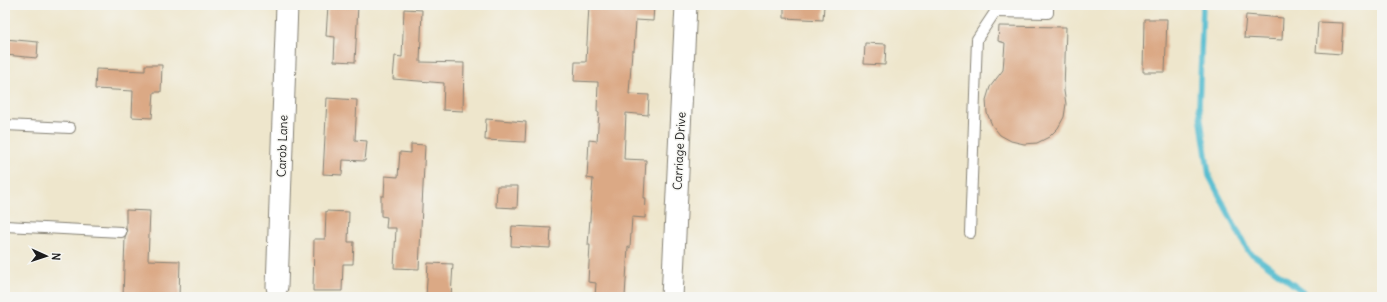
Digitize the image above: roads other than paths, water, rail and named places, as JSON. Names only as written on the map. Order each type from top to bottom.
[{"type":"street","name":"Carob Lane","points":[[277,287],[287,5]]},
{"type":"street","name":"Carriage Drive","points":[[672,297],[686,5]]},
{"type":"lane","points":[[970,234],[977,39],[995,8],[1048,13],[1048,5]]},
{"type":"lane","points":[[5,125],[70,128]]},
{"type":"lane","points":[[5,226],[121,232]]},
{"type":"waterway","points":[[1203,5],[1199,107],[1209,176],[1248,251],[1310,297]]}]
